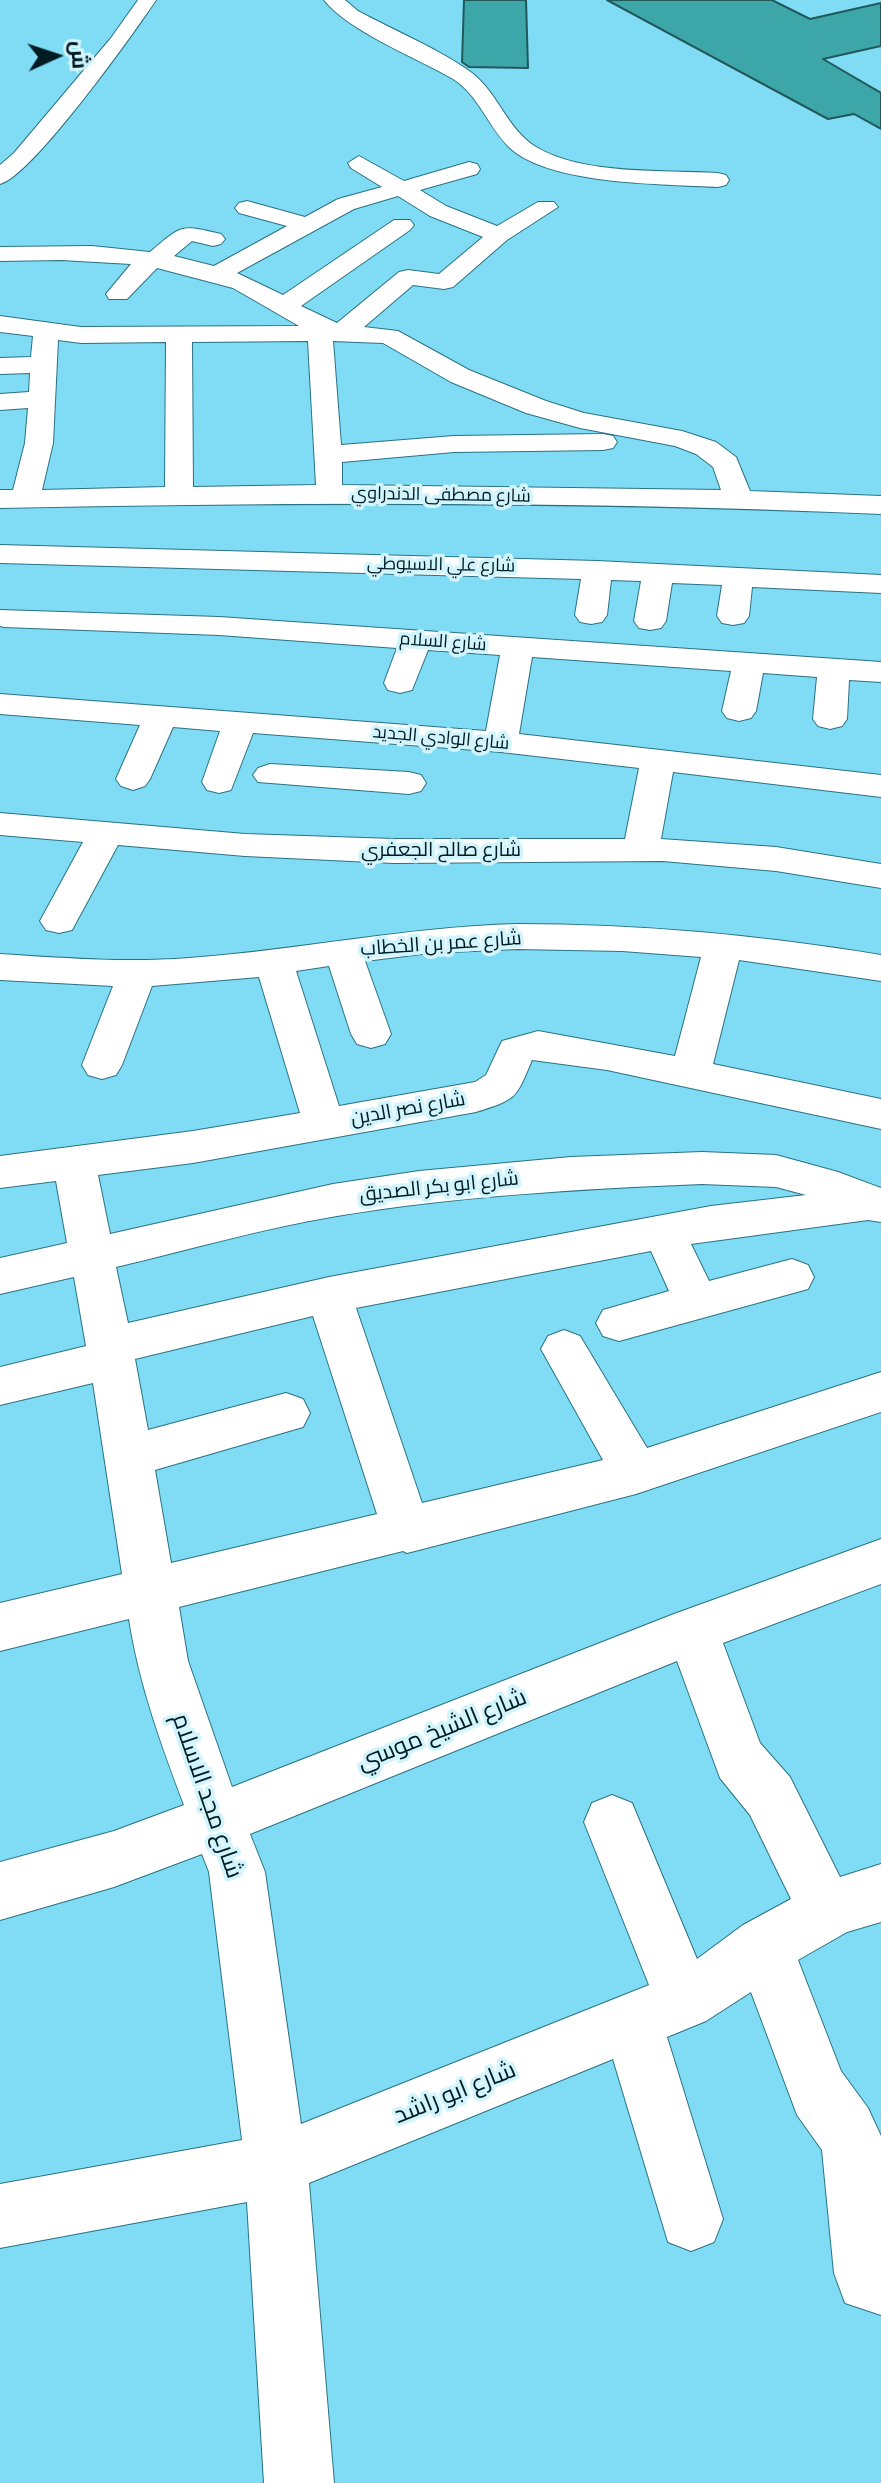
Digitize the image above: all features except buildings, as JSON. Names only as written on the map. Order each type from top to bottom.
[{"type":"street","points":[[0,177],[22,158],[118,42],[147,0]]},
{"type":"street","points":[[333,0],[351,15],[464,77],[479,90],[515,140],[529,152],[553,162],[584,168],[718,180]]},
{"type":"street","points":[[342,180],[365,167],[431,207],[476,212],[535,206]]},
{"type":"street","points":[[216,275],[251,256],[310,236],[346,204],[398,189],[476,212]]},
{"type":"street","points":[[247,208],[357,254]]},
{"type":"street","points":[[331,333],[408,277],[444,282],[476,212]]},
{"type":"street","points":[[285,305],[402,225]]},
{"type":"street","points":[[118,294],[151,260],[187,233],[213,239]]},
{"type":"street","points":[[3,283],[4,254],[48,264],[151,260],[242,283],[331,333]]},
{"type":"street","points":[[251,256],[322,277]]},
{"type":"street","points":[[0,324],[81,335],[331,333],[389,336],[460,376],[536,407],[580,420],[693,442],[726,463],[739,499]]},
{"type":"street","points":[[12,499],[26,443],[43,399],[46,332]]},
{"type":"street","points":[[329,493],[331,333]]},
{"type":"street","points":[[179,335],[179,494]]},
{"type":"street","points":[[0,366],[45,365]]},
{"type":"street","points":[[0,402],[43,399]]},
{"type":"street","points":[[328,455],[454,444],[693,442]]},
{"type":"street","name":"شارع مصطفى الدندراوي","points":[[12,499],[329,493],[739,499],[881,505]]},
{"type":"street","points":[[3,616],[58,499]]},
{"type":"street","name":"شارع علي الاسيوطي","points":[[0,554],[597,570],[881,584]]},
{"type":"street","points":[[591,615],[597,570]]},
{"type":"street","points":[[650,621],[658,573]]},
{"type":"street","points":[[733,616],[738,577]]},
{"type":"street","name":"شارع السلام","points":[[3,616],[219,626],[881,672]]},
{"type":"street","points":[[400,683],[416,640]]},
{"type":"street","points":[[501,742],[518,647]]},
{"type":"street","points":[[739,711],[749,662]]},
{"type":"street","points":[[830,719],[834,668]]},
{"type":"street","name":"شارع الوادي الجديد","points":[[0,704],[501,742],[881,786]]},
{"type":"street","points":[[133,779],[161,716]]},
{"type":"street","points":[[219,782],[240,721]]},
{"type":"street","points":[[270,775],[401,817],[419,736]]},
{"type":"street","points":[[641,850],[658,759]]},
{"type":"street","name":"شارع صالح الجعفري","points":[[9,825],[245,845],[401,817],[641,850],[776,859],[881,876]]},
{"type":"street","points":[[0,861],[9,825]]},
{"type":"street","points":[[59,921],[106,834]]},
{"type":"street","name":"شارع عمر بن الخطاب","points":[[0,967],[103,974],[190,971],[464,938],[534,937],[662,940],[881,968]]},
{"type":"street","points":[[691,1073],[723,946]]},
{"type":"street","points":[[343,951],[371,1034]]},
{"type":"street","points":[[274,961],[324,1124]]},
{"type":"street","points":[[102,1065],[137,973]]},
{"type":"street","name":"شارع نصر الدين","points":[[0,1172],[74,1164],[324,1124],[490,1093],[509,1076],[516,1051],[530,1045],[691,1073],[881,1114]]},
{"type":"street","name":"شارع مجد الاسلام","points":[[74,1164],[111,1352],[162,1661],[186,1740],[237,1872],[276,2165],[299,2483]]},
{"type":"street","name":"شارع ابو بكر الصديق","points":[[0,1276],[333,1200],[419,1187],[571,1173],[702,1168],[776,1171],[823,1183],[875,1204]]},
{"type":"street","points":[[0,1386],[111,1352],[329,1295],[762,1215],[875,1204]]},
{"type":"street","points":[[664,1233],[697,1303]]},
{"type":"street","points":[[619,1323],[792,1277]]},
{"type":"street","points":[[329,1295],[407,1531]]},
{"type":"street","points":[[564,1349],[636,1473]]},
{"type":"street","points":[[0,1627],[149,1589],[407,1531],[636,1473],[881,1392]]},
{"type":"street","points":[[129,1456],[286,1413]]},
{"type":"street","name":"شارع الشيخ موسي","points":[[0,1891],[114,1859],[216,1821],[692,1631],[881,1561]]},
{"type":"street","points":[[692,1631],[739,1759],[854,1901]]},
{"type":"street","points":[[612,1822],[658,2011],[691,2219]]},
{"type":"street","name":"شارع ابو راشد","points":[[0,2216],[276,2165],[658,2011],[722,1978],[764,1946],[854,1901]]},
{"type":"street","points":[[764,1946],[818,2092],[849,2133],[853,2144],[866,2273],[868,2280],[881,2282]]}]
